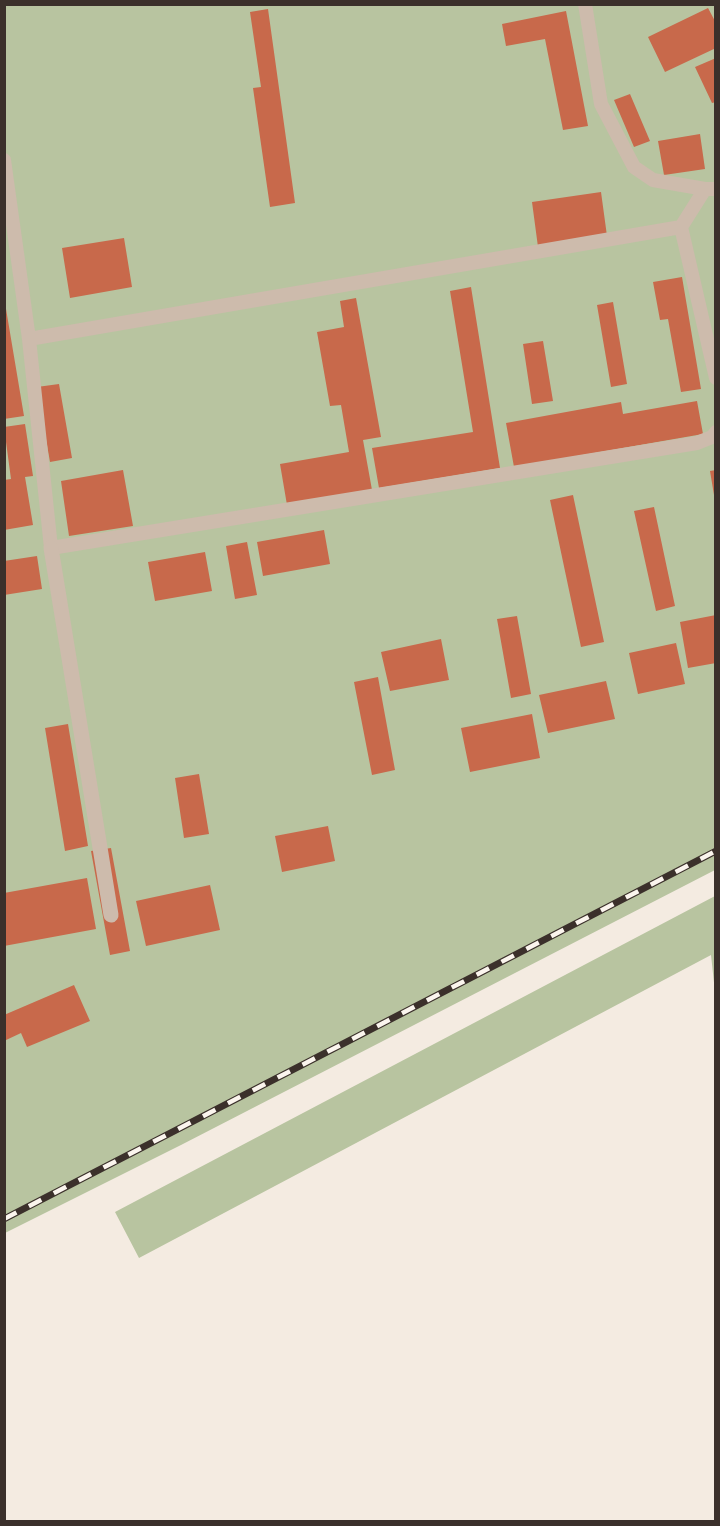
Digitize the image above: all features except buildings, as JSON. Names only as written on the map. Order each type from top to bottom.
[{"type":"street","points":[[51,548],[111,915]]},
{"type":"lane","points":[[28,339],[681,226],[710,189],[653,180],[634,167],[601,104],[585,4]]},
{"type":"lane","points":[[4,160],[28,339],[51,548],[696,443],[712,437],[716,432]]},
{"type":"lane","points":[[681,226],[716,378]]},
{"type":"green space","points":[[4,5],[716,5],[715,870],[5,1233]]},
{"type":"green space","points":[[715,896],[715,992],[711,955],[139,1258],[115,1212]]},
{"type":"railway","points":[[4,1219],[716,851]]}]
